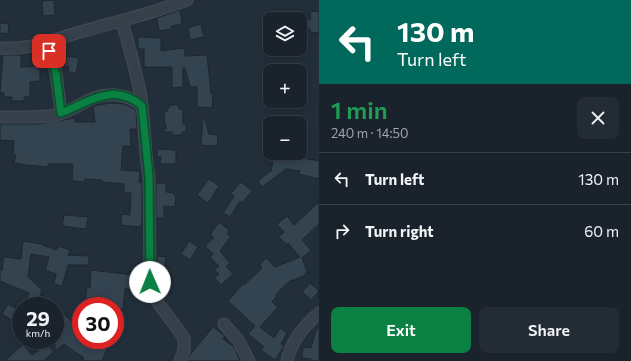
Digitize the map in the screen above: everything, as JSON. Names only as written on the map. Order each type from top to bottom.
[{"type":"street","points":[[0,48],[22,48],[45,43],[83,31],[122,22],[187,0]]},
{"type":"street","points":[[122,22],[142,106],[149,177],[150,282],[156,300],[184,338],[184,350],[180,361]]},
{"type":"street","points":[[45,43],[56,74],[61,113]]},
{"type":"street","points":[[0,117],[44,116],[61,113],[95,97],[106,94],[130,98],[142,106]]},
{"type":"street","points":[[287,361],[294,341],[302,330],[319,313]]},
{"type":"street","points":[[224,324],[238,340],[249,361]]},
{"type":"building","points":[[54,0],[55,15],[43,16],[42,1]]},
{"type":"building","points":[[180,10],[182,24],[171,26],[171,29],[159,31],[157,18]]},
{"type":"building","points":[[311,11],[319,12],[319,33],[310,32],[310,29],[307,28],[307,19],[310,20]]},
{"type":"building","points":[[0,23],[9,24],[8,34],[0,33]]},
{"type":"building","points":[[201,24],[204,37],[190,40],[188,28]]},
{"type":"building","points":[[138,37],[161,38],[161,51],[184,48],[185,56],[207,55],[211,94],[213,94],[212,108],[197,107],[197,87],[190,87],[185,68],[183,68],[183,87],[172,88],[172,67],[144,67],[144,49],[138,49]]},
{"type":"building","points":[[3,55],[21,55],[21,67],[38,66],[38,69],[40,69],[40,81],[30,82],[30,97],[24,97],[24,101],[12,101],[12,97],[4,97],[4,93],[0,93]]},
{"type":"building","points":[[67,56],[79,58],[76,73],[68,72],[69,66],[65,66]]},
{"type":"building","points":[[111,103],[124,104],[136,110],[137,129],[130,129],[131,146],[123,146],[121,170],[140,171],[139,182],[142,183],[141,227],[121,225],[122,214],[130,215],[131,193],[124,193],[124,184],[85,179],[85,182],[72,181],[73,164],[48,164],[48,167],[14,163],[16,155],[13,155],[14,141],[0,140],[0,124],[38,124],[75,118],[75,122],[95,122],[93,106]]},
{"type":"building","points":[[169,105],[179,105],[179,109],[183,109],[183,124],[186,124],[186,132],[182,132],[182,135],[172,135],[172,132],[163,132],[163,130],[166,129],[164,112],[167,112]]},
{"type":"building","points":[[203,117],[209,134],[218,135],[217,146],[201,145]]},
{"type":"building","points":[[157,149],[176,150],[176,164],[160,164],[161,157],[157,157]]},
{"type":"building","points":[[307,159],[319,161],[319,179],[299,174],[300,171],[286,169],[262,187],[258,181],[271,171],[273,160],[307,160]]},
{"type":"building","points":[[209,179],[219,186],[208,203],[197,195]]},
{"type":"building","points":[[241,182],[252,191],[242,203],[240,201],[230,217],[223,213],[234,196],[231,193]]},
{"type":"building","points":[[156,183],[166,184],[166,192],[174,193],[174,195],[176,195],[175,207],[164,206],[164,218],[156,218]]},
{"type":"building","points":[[319,202],[319,224],[302,240],[311,250],[302,258],[307,271],[304,276],[290,281],[276,294],[277,296],[272,302],[278,307],[260,327],[274,338],[280,328],[287,333],[281,344],[284,346],[275,360],[261,350],[264,347],[248,334],[255,326],[228,301],[243,284],[244,285],[262,268],[260,265],[266,258],[275,267],[300,257],[288,243],[287,245],[279,237],[284,232],[277,224],[287,216],[294,225]]},
{"type":"building","points":[[64,215],[88,217],[86,229],[62,226]]},
{"type":"building","points":[[219,222],[229,230],[227,234],[231,236],[220,251],[230,263],[226,266],[233,274],[221,285],[215,278],[219,274],[215,270],[219,266],[210,257],[213,254],[205,246],[214,238],[210,235]]},
{"type":"building","points":[[23,241],[42,244],[57,250],[58,246],[70,250],[68,255],[89,256],[89,265],[68,265],[62,286],[54,284],[56,274],[45,270],[49,257],[31,254],[28,277],[42,290],[39,297],[27,297],[29,293],[0,281],[0,269],[2,270],[4,257],[21,259]]},
{"type":"building","points":[[189,241],[198,247],[190,260],[181,254]]},
{"type":"building","points":[[157,256],[166,257],[165,267],[162,267],[161,274],[157,273]]},
{"type":"building","points":[[137,268],[143,271],[143,281],[139,293],[125,288],[124,298],[124,297],[86,297],[87,287],[90,288],[91,270],[134,275]]},
{"type":"building","points":[[310,283],[319,291],[311,300],[302,292]]},
{"type":"building","points":[[8,304],[12,306],[12,320],[2,314]]},
{"type":"building","points":[[64,314],[72,322],[72,349],[107,349],[102,361],[82,361],[84,358],[64,344]]},
{"type":"building","points":[[213,327],[225,336],[223,339],[235,348],[240,361],[187,361],[189,356]]},
{"type":"building","points":[[317,328],[319,328],[319,361],[311,361],[311,359],[302,358],[303,347],[311,348]]},
{"type":"building","points":[[18,349],[27,349],[32,355],[40,349],[51,349],[54,352],[43,361],[5,361]]},
{"type":"route","points":[[49,51],[56,74],[61,113],[83,102],[106,94],[130,98],[142,106],[146,162],[149,177],[150,282]]}]
